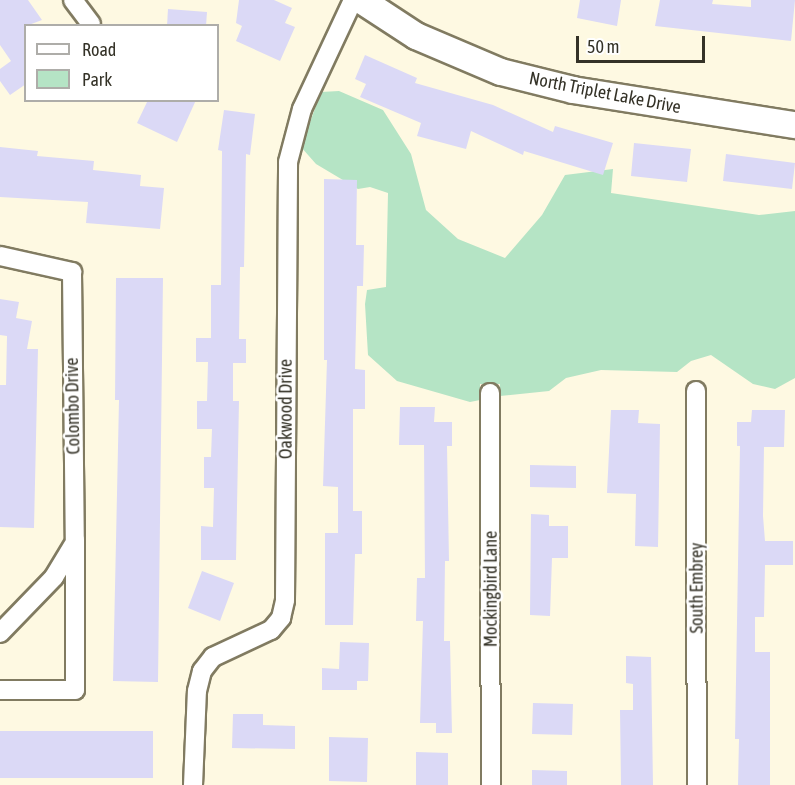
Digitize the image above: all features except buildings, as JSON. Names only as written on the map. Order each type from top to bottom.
[{"type":"street","points":[[73,0],[91,24]]},
{"type":"street","name":"Oakwood Drive","points":[[193,785],[197,691],[202,671],[213,657],[271,630],[281,618],[285,600],[288,162],[302,109],[353,0]]},
{"type":"street","name":"North Triplet Lake Drive","points":[[361,0],[416,36],[501,72],[573,90],[795,125]]},
{"type":"street","name":"Colombo Drive","points":[[0,256],[72,272],[75,540],[75,690],[0,690]]},
{"type":"street","name":"South Embrey","points":[[696,391],[697,785]]},
{"type":"street","name":"Mockingbird Lane","points":[[490,393],[491,785]]},
{"type":"street","points":[[0,633],[54,577],[75,540]]},
{"type":"green space","points":[[339,91],[383,110],[411,154],[426,210],[458,239],[505,258],[542,215],[565,175],[613,169],[611,193],[759,215],[795,211],[795,378],[775,389],[753,384],[711,355],[691,361],[677,372],[601,370],[566,378],[549,391],[500,396],[500,384],[480,384],[480,400],[470,402],[397,381],[368,355],[365,304],[367,290],[386,287],[388,193],[370,187],[358,189],[316,164],[301,147],[321,92]]}]
